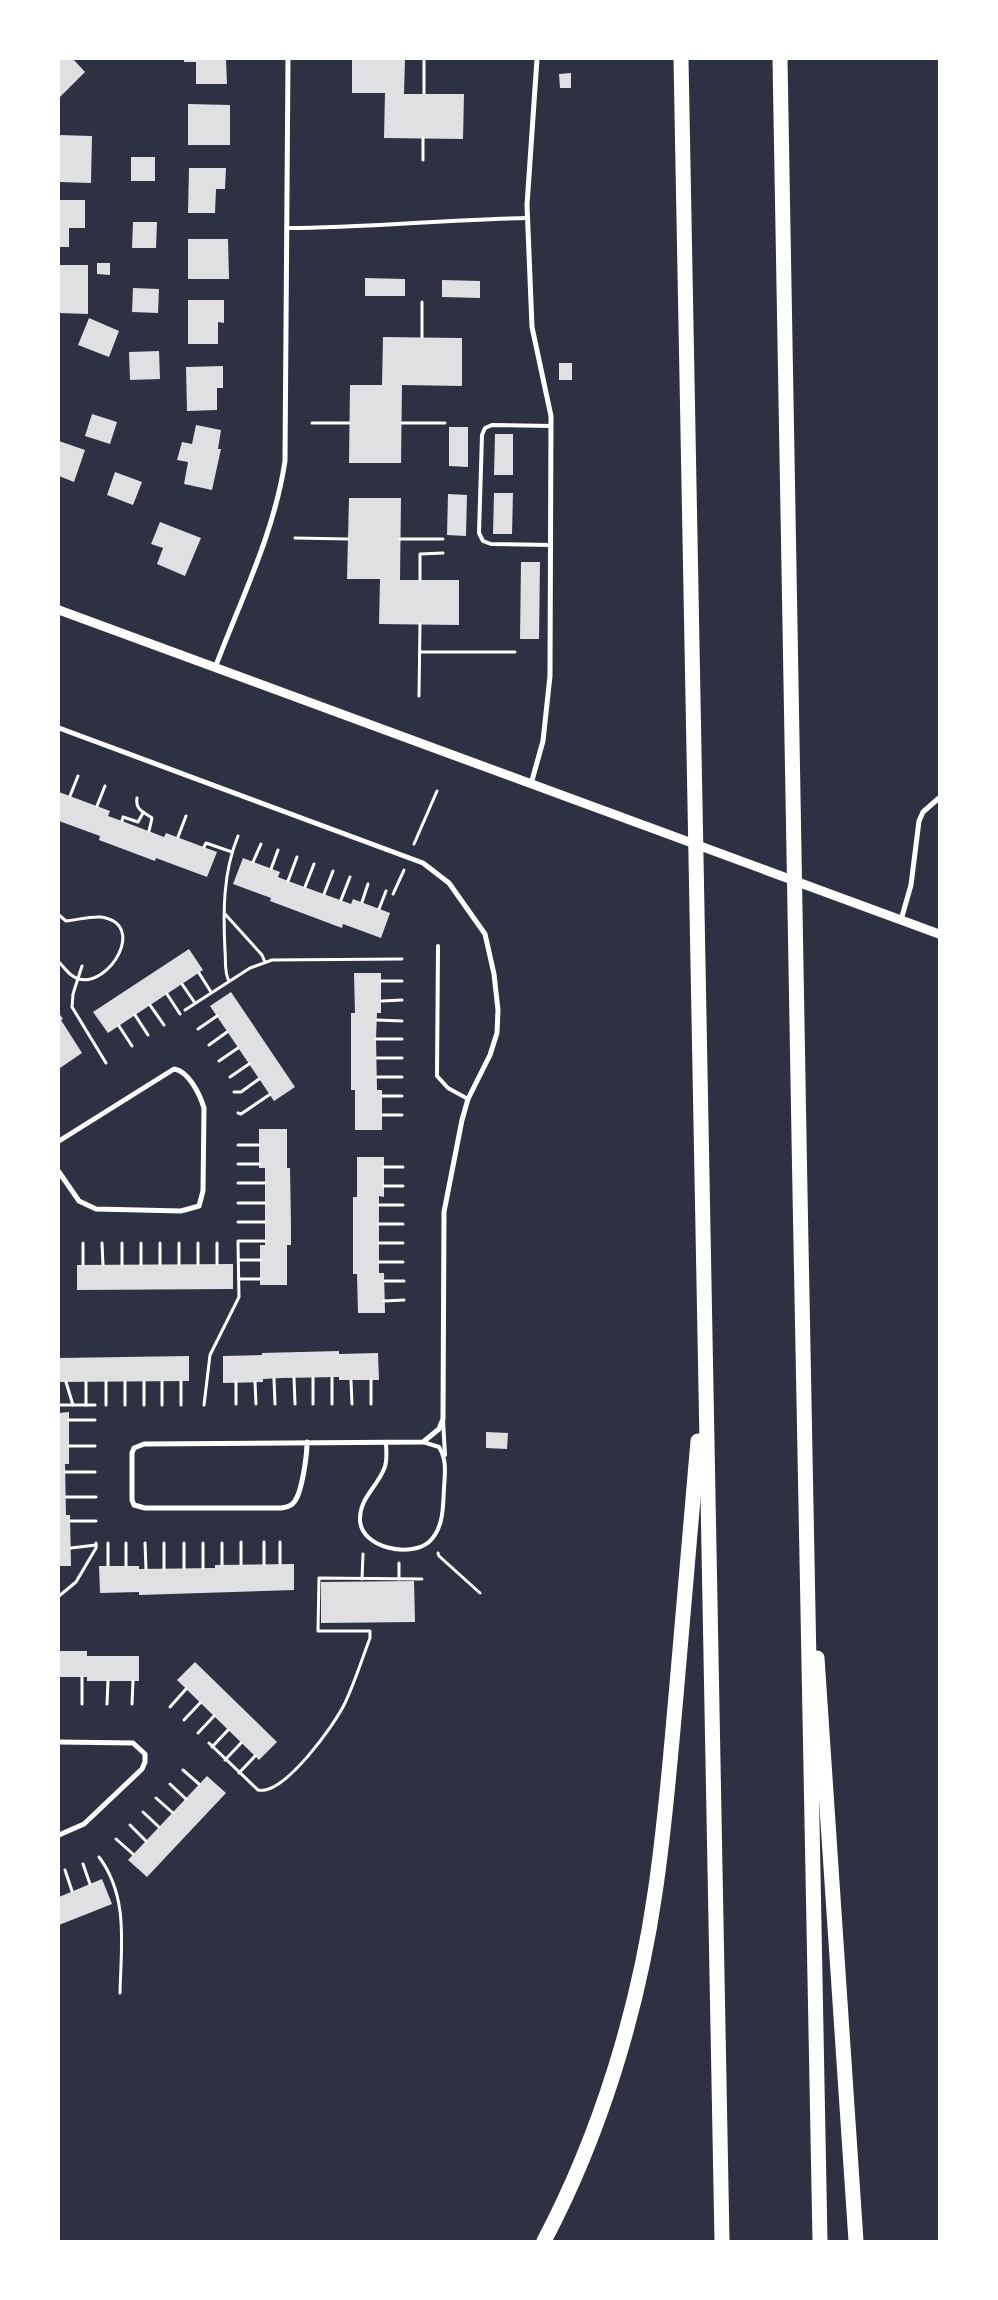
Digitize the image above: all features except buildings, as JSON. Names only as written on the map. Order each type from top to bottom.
[{"type":"highway","points":[[681,59],[722,2241]]},
{"type":"highway","points":[[780,59],[794,781],[803,1447],[820,2241]]},
{"type":"highway","points":[[544,2241],[569,2189],[603,2105],[627,2023],[652,1912],[666,1797],[705,1362]]},
{"type":"highway","points":[[803,1447],[856,2241]]},
{"type":"street","points":[[215,668],[269,533],[280,494],[285,461],[288,59]]},
{"type":"street","points":[[531,784],[543,741],[550,676],[551,426],[547,394],[532,327],[528,218],[528,187],[537,59]]},
{"type":"street","points":[[59,610],[939,934]]},
{"type":"street","points":[[59,728],[423,863],[449,883],[485,934],[494,974],[498,1010],[496,1033],[490,1055],[468,1099],[462,1120],[444,1212],[443,1418],[439,1429],[423,1442],[307,1442],[139,1445],[134,1448],[131,1458],[132,1500],[134,1505],[146,1508],[281,1508],[290,1506],[296,1500],[306,1456],[307,1442]]},
{"type":"street","points":[[902,920],[911,885],[919,821],[923,812],[939,798]]},
{"type":"street","points":[[59,1141],[174,1069],[184,1072],[200,1097],[204,1108],[203,1191],[198,1206],[191,1210],[96,1209],[79,1201],[59,1172]]},
{"type":"street","points":[[59,1742],[133,1743],[145,1754],[145,1762],[142,1768],[84,1824],[59,1835]]},
{"type":"lane","points":[[287,228],[333,228],[478,219],[528,218]]},
{"type":"lane","points":[[551,426],[492,425],[485,428],[482,435],[479,533],[483,542],[491,544],[551,545]]},
{"type":"lane","points":[[438,946],[437,1076],[448,1088],[468,1099]]},
{"type":"lane","points":[[386,1442],[386,1466],[365,1499],[361,1510],[360,1522],[364,1532],[376,1542],[394,1550],[416,1548],[428,1542],[438,1528],[443,1512],[446,1462],[443,1418]]},
{"type":"lane","points":[[423,1442],[439,1447],[446,1462]]},
{"type":"path","points":[[424,59],[424,94]]},
{"type":"path","points":[[423,138],[423,160]]},
{"type":"path","points":[[422,302],[422,337]]},
{"type":"path","points":[[312,423],[349,423]]},
{"type":"path","points":[[402,423],[445,423]]},
{"type":"path","points":[[295,538],[348,539]]},
{"type":"path","points":[[400,539],[443,539]]},
{"type":"path","points":[[420,580],[420,554],[442,553]]},
{"type":"path","points":[[419,696],[420,624]]},
{"type":"path","points":[[420,652],[515,652]]},
{"type":"path","points":[[70,796],[78,776]]},
{"type":"path","points":[[97,806],[105,786]]},
{"type":"path","points":[[414,844],[437,791]]},
{"type":"path","points":[[137,798],[138,807],[143,813],[152,818],[149,831]]},
{"type":"path","points":[[122,821],[123,817],[138,822],[143,813]]},
{"type":"path","points":[[178,837],[186,816]]},
{"type":"path","points":[[229,981],[226,962],[224,902],[232,852],[238,836]]},
{"type":"path","points":[[204,848],[206,843],[232,852]]},
{"type":"path","points":[[253,862],[260,844]]},
{"type":"path","points":[[271,869],[278,850]]},
{"type":"path","points":[[288,880],[297,857]]},
{"type":"path","points":[[305,887],[314,864]]},
{"type":"path","points":[[393,894],[404,870]]},
{"type":"path","points":[[324,894],[333,871]]},
{"type":"path","points":[[341,900],[350,877]]},
{"type":"path","points":[[362,902],[368,884]]},
{"type":"path","points":[[379,909],[386,891]]},
{"type":"path","points":[[224,914],[262,955],[265,962]]},
{"type":"path","points":[[59,915],[66,921],[96,917],[111,920],[122,933],[123,945],[114,962],[104,973],[85,979],[78,979],[59,962]]},
{"type":"path","points":[[185,1010],[229,981],[265,962],[280,959],[402,959]]},
{"type":"path","points":[[82,966],[72,1000],[73,1013],[106,1063]]},
{"type":"path","points":[[199,973],[211,992]]},
{"type":"path","points":[[381,981],[402,981]]},
{"type":"path","points":[[182,984],[195,1003]]},
{"type":"path","points":[[167,994],[180,1014]]},
{"type":"path","points":[[382,1000],[402,1000]]},
{"type":"path","points":[[150,1005],[164,1025]]},
{"type":"path","points":[[135,1015],[148,1035]]},
{"type":"path","points":[[198,1029],[217,1016]]},
{"type":"path","points":[[376,1020],[402,1021]]},
{"type":"path","points":[[119,1026],[132,1046]]},
{"type":"path","points":[[209,1045],[227,1032]]},
{"type":"path","points":[[376,1039],[402,1039]]},
{"type":"path","points":[[219,1060],[238,1048]]},
{"type":"path","points":[[377,1058],[402,1058]]},
{"type":"path","points":[[230,1077],[249,1064]]},
{"type":"path","points":[[377,1077],[402,1077]]},
{"type":"path","points":[[234,1092],[241,1092],[259,1079]]},
{"type":"path","points":[[238,1113],[241,1114],[270,1095]]},
{"type":"path","points":[[382,1096],[402,1096]]},
{"type":"path","points":[[382,1115],[402,1115]]},
{"type":"path","points":[[238,1145],[260,1145]]},
{"type":"path","points":[[238,1164],[260,1164]]},
{"type":"path","points":[[384,1167],[402,1167]]},
{"type":"path","points":[[238,1183],[265,1184]]},
{"type":"path","points":[[384,1186],[403,1186]]},
{"type":"path","points":[[238,1203],[265,1203]]},
{"type":"path","points":[[379,1205],[403,1205]]},
{"type":"path","points":[[238,1222],[265,1222]]},
{"type":"path","points":[[379,1224],[403,1224]]},
{"type":"path","points":[[204,1405],[210,1355],[239,1297],[238,1242],[265,1241]]},
{"type":"path","points":[[83,1243],[83,1265]]},
{"type":"path","points":[[102,1243],[103,1265]]},
{"type":"path","points":[[122,1243],[122,1265]]},
{"type":"path","points":[[141,1243],[141,1265]]},
{"type":"path","points":[[160,1243],[160,1264]]},
{"type":"path","points":[[179,1243],[179,1264]]},
{"type":"path","points":[[198,1243],[198,1264]]},
{"type":"path","points":[[217,1243],[217,1264]]},
{"type":"path","points":[[379,1243],[403,1243]]},
{"type":"path","points":[[239,1260],[260,1260]]},
{"type":"path","points":[[379,1262],[404,1262]]},
{"type":"path","points":[[238,1279],[260,1279]]},
{"type":"path","points":[[384,1281],[404,1282]]},
{"type":"path","points":[[384,1301],[404,1300]]},
{"type":"path","points":[[294,1378],[295,1404]]},
{"type":"path","points":[[313,1378],[313,1404]]},
{"type":"path","points":[[332,1378],[332,1404]]},
{"type":"path","points":[[274,1379],[275,1404]]},
{"type":"path","points":[[351,1380],[352,1404]]},
{"type":"path","points":[[370,1380],[371,1404]]},
{"type":"path","points":[[181,1381],[181,1405]]},
{"type":"path","points":[[66,1382],[72,1405]]},
{"type":"path","points":[[86,1382],[86,1405]]},
{"type":"path","points":[[106,1382],[106,1405]]},
{"type":"path","points":[[125,1382],[125,1405]]},
{"type":"path","points":[[144,1382],[144,1405]]},
{"type":"path","points":[[162,1382],[162,1405]]},
{"type":"path","points":[[236,1382],[236,1404]]},
{"type":"path","points":[[256,1382],[256,1404]]},
{"type":"path","points":[[59,1405],[95,1405]]},
{"type":"path","points":[[69,1420],[95,1420]]},
{"type":"path","points":[[69,1446],[95,1446]]},
{"type":"path","points":[[65,1472],[95,1472]]},
{"type":"path","points":[[66,1497],[96,1497]]},
{"type":"path","points":[[70,1521],[96,1521]]},
{"type":"path","points":[[241,1542],[241,1564]]},
{"type":"path","points":[[264,1542],[264,1564]]},
{"type":"path","points":[[280,1542],[280,1564]]},
{"type":"path","points":[[108,1543],[108,1566]]},
{"type":"path","points":[[126,1543],[126,1566]]},
{"type":"path","points":[[145,1543],[146,1569]]},
{"type":"path","points":[[164,1543],[164,1569]]},
{"type":"path","points":[[184,1543],[184,1568]]},
{"type":"path","points":[[203,1543],[203,1568]]},
{"type":"path","points":[[222,1543],[222,1565]]},
{"type":"path","points":[[59,1596],[76,1582],[96,1544],[71,1548]]},
{"type":"path","points":[[438,1553],[480,1592]]},
{"type":"path","points":[[362,1579],[363,1554]]},
{"type":"path","points":[[399,1563],[399,1579]]},
{"type":"path","points":[[209,1743],[258,1790],[272,1788],[288,1776],[332,1724],[350,1690],[370,1638],[370,1631],[318,1630],[318,1578],[422,1579]]},
{"type":"path","points":[[324,1630],[324,1637]]},
{"type":"path","points":[[82,1677],[82,1704]]},
{"type":"path","points":[[108,1681],[108,1704]]},
{"type":"path","points":[[132,1681],[132,1704]]},
{"type":"path","points":[[170,1706],[186,1689]]},
{"type":"path","points":[[184,1720],[200,1703]]},
{"type":"path","points":[[198,1733],[214,1716]]},
{"type":"path","points":[[212,1747],[228,1730]]},
{"type":"path","points":[[225,1760],[241,1743]]},
{"type":"path","points":[[239,1773],[255,1756]]},
{"type":"path","points":[[183,1770],[199,1784]]},
{"type":"path","points":[[170,1784],[186,1799]]},
{"type":"path","points":[[156,1798],[173,1812]]},
{"type":"path","points":[[143,1812],[159,1827]]},
{"type":"path","points":[[130,1825],[146,1841]]},
{"type":"path","points":[[116,1839],[133,1854]]},
{"type":"path","points":[[99,1857],[112,1877],[119,1896],[122,1914],[120,1993]]},
{"type":"path","points":[[83,1864],[90,1884]]},
{"type":"path","points":[[65,1870],[72,1891]]}]
